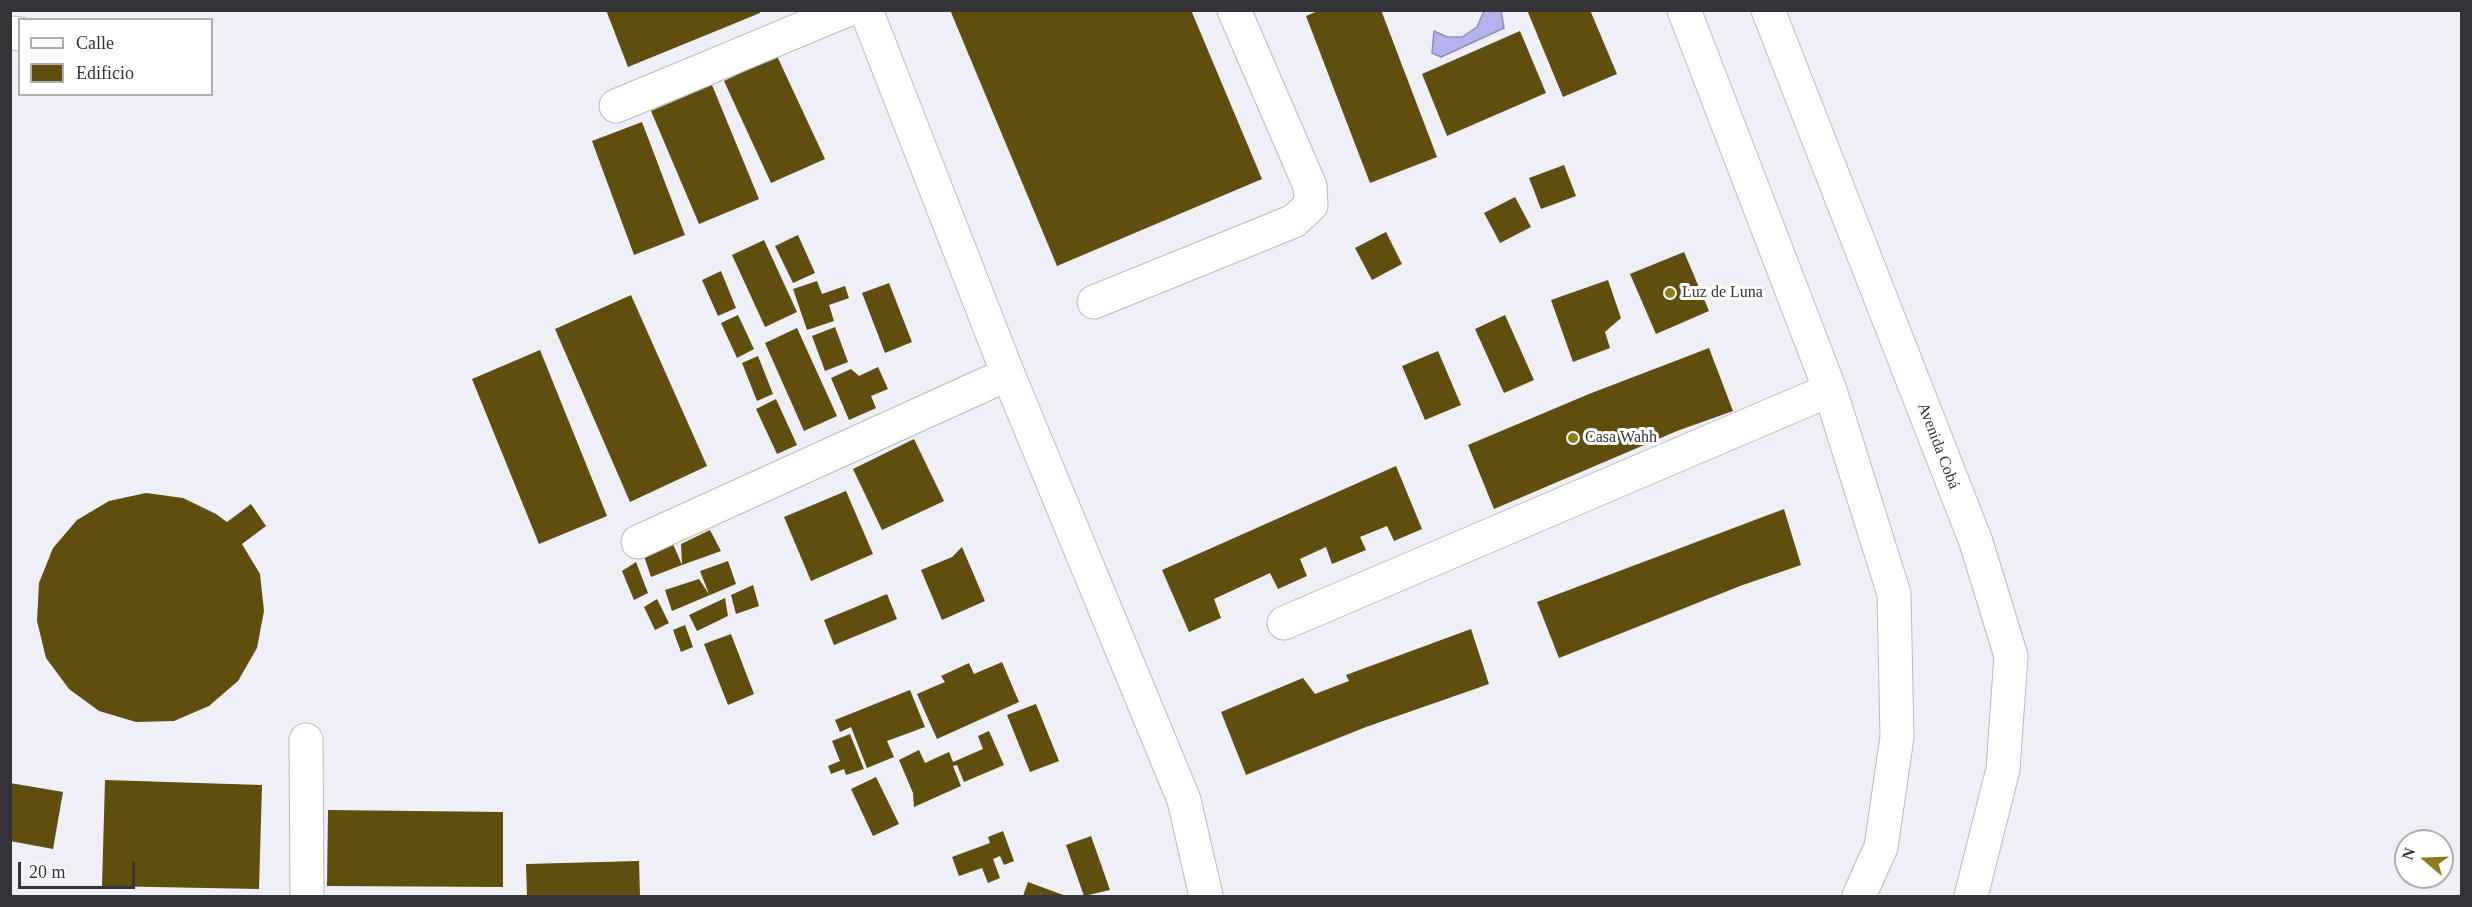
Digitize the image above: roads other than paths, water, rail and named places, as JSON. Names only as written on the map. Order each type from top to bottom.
[{"type":"street","points":[[616,106],[847,10]]},
{"type":"street","points":[[866,10],[1008,374],[1184,801],[1206,897]]},
{"type":"street","points":[[1094,302],[1294,221],[1311,205],[1310,186],[1234,10]]},
{"type":"street","points":[[1684,10],[1830,390],[1894,594],[1897,737],[1881,847],[1859,897]]},
{"type":"street","name":"Avenida Cobá","points":[[1768,10],[1976,542],[2011,656],[2003,769],[1971,897]]},
{"type":"street","points":[[639,542],[1008,374]]},
{"type":"street","points":[[1284,623],[1830,390]]},
{"type":"street","points":[[306,740],[307,897]]},
{"type":"water","points":[[1484,11],[1501,11],[1504,28],[1441,57],[1432,53],[1434,31],[1447,37],[1462,37],[1477,27]]},
{"type":"place","name":"Luz de Luna","points":[[1670,293]]},
{"type":"place","name":"Casa Wahh","points":[[1573,438]]}]
